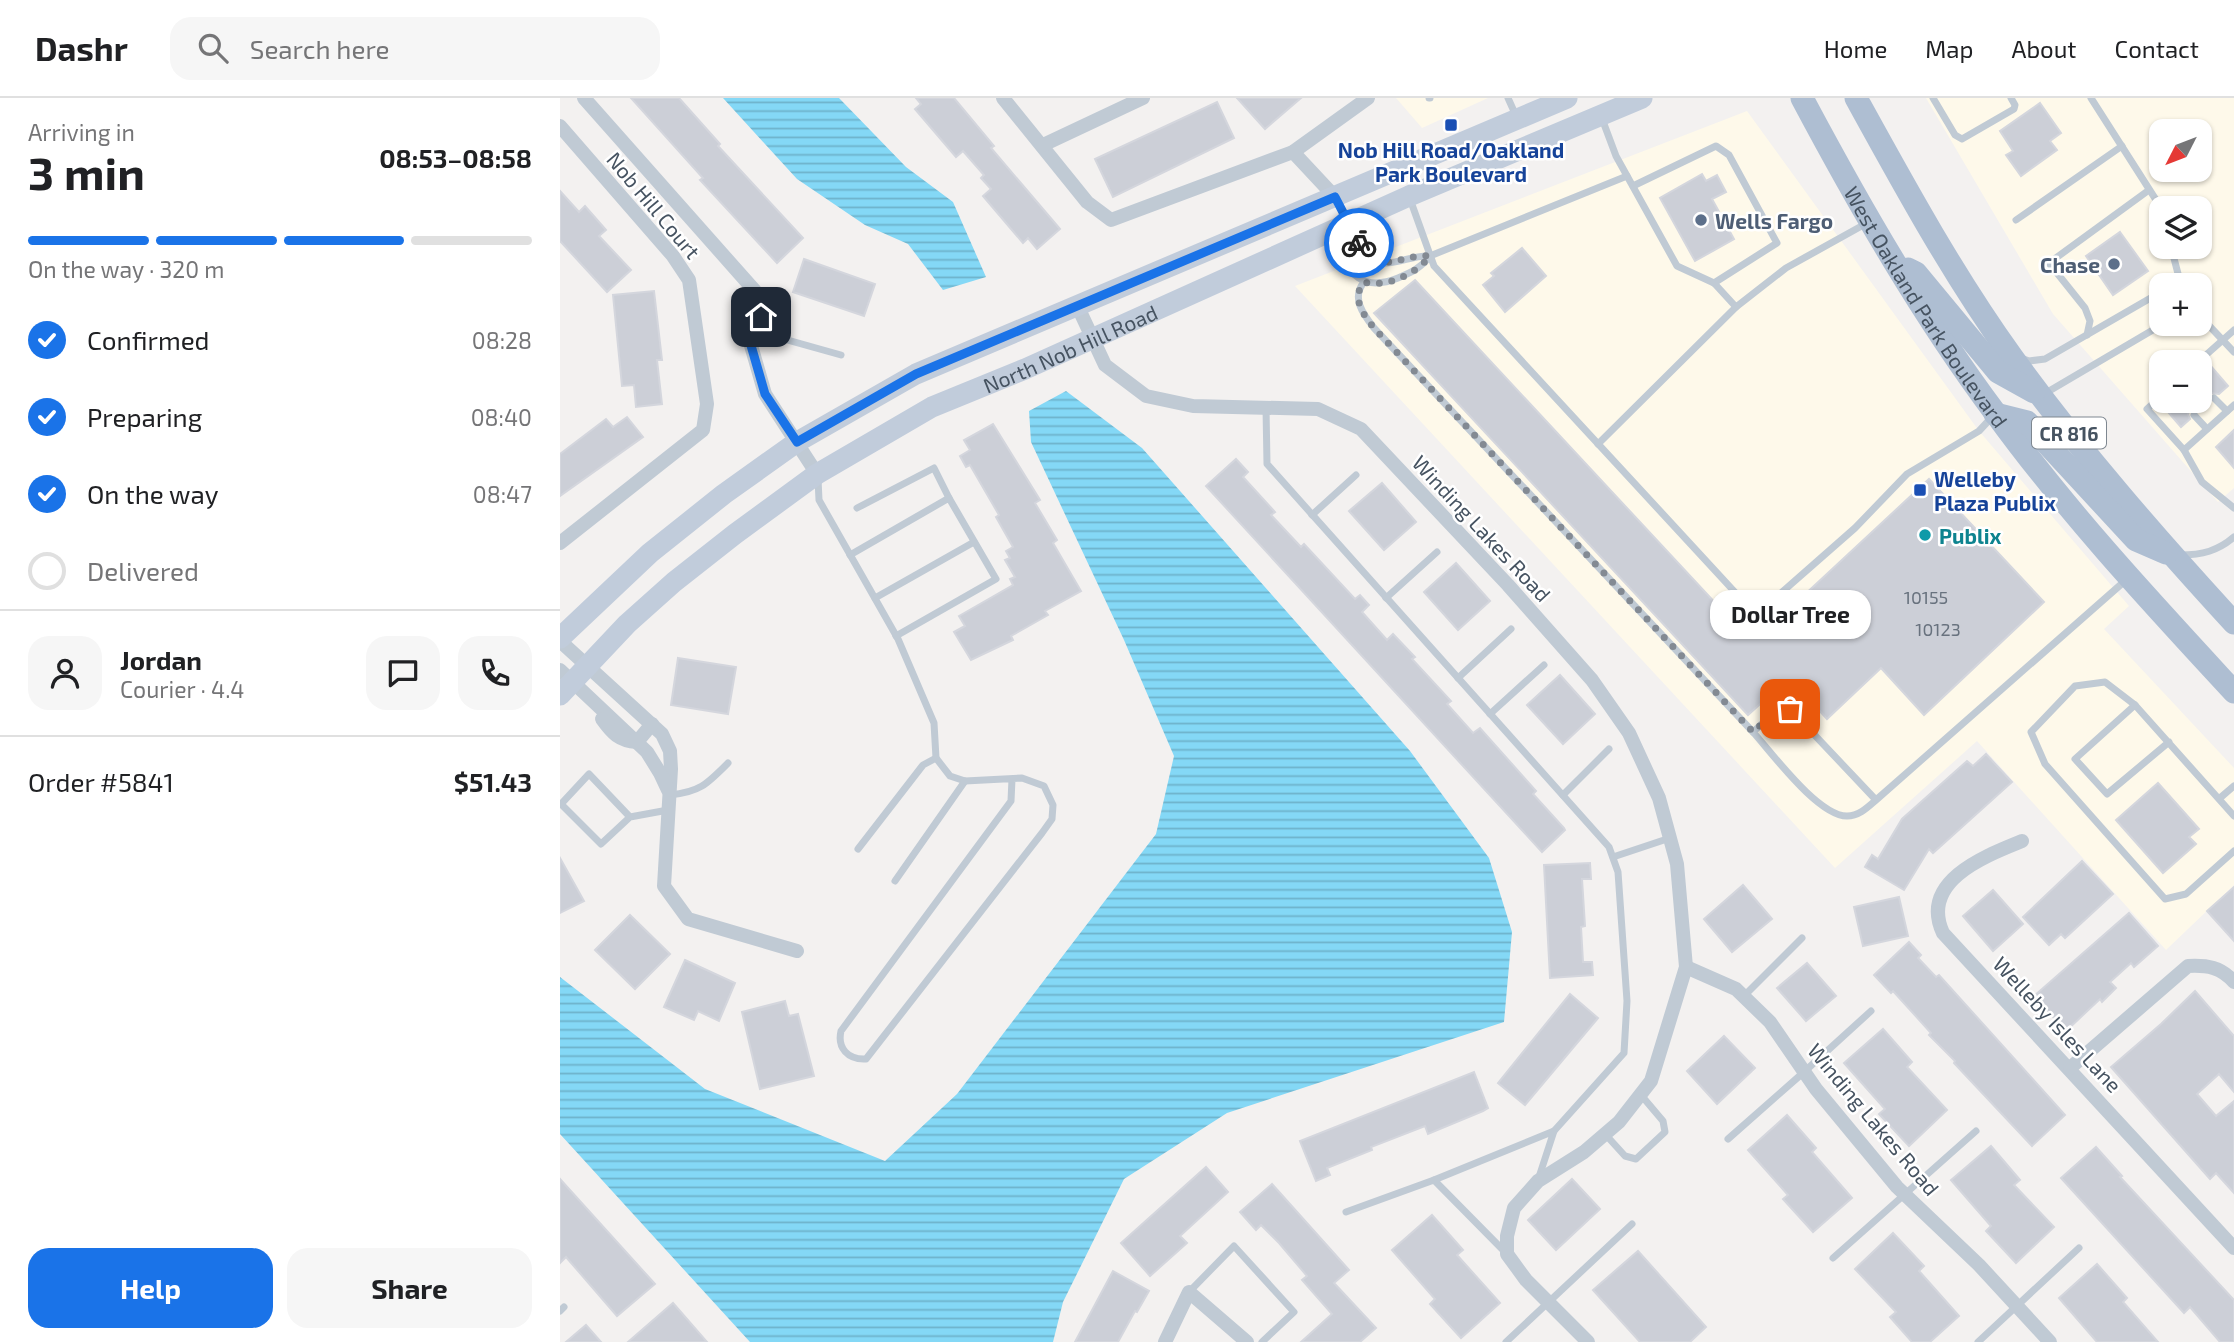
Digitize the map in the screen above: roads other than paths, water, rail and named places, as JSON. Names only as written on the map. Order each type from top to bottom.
[{"type":"main road","name":"North Nob Hill Road","points":[[560,640],[650,553],[724,494],[797,442],[916,374],[1567,98]]},
{"type":"main road","name":"North Nob Hill Road","points":[[564,682],[587,665],[674,582],[734,534],[817,474],[932,407],[1092,339],[1325,232],[1642,98]]},
{"type":"main road","name":"West Oakland Park Boulevard","points":[[1802,98],[1895,264],[1995,414],[2083,525],[2234,692]]},
{"type":"main road","name":"West Oakland Park Boulevard","points":[[1856,98],[1927,226],[2011,355],[2041,396],[2172,555],[2234,623]]},
{"type":"main road","points":[[1895,264],[1916,273],[1998,372],[2041,396]]},
{"type":"main road","points":[[1995,414],[2027,422],[2136,540],[2172,555]]},
{"type":"street","name":"Nob Hill Court","points":[[584,98],[755,291],[761,317],[750,342],[765,394],[817,474]]},
{"type":"street","points":[[1003,98],[1087,202],[1111,220],[1293,152],[1368,99]]},
{"type":"street","points":[[1043,145],[1143,98]]},
{"type":"street","name":"Nob Hill Court","points":[[560,126],[673,256],[690,280],[707,404],[704,430],[560,543]]},
{"type":"street","points":[[1293,152],[1335,197]]},
{"type":"street","name":"Winding Lakes Road","points":[[1077,305],[1105,365],[1146,396],[1193,406],[1318,409],[1361,429],[1508,584],[1592,680],[1629,733],[1659,798],[1677,864],[1686,967],[1651,1081],[1619,1122],[1584,1153],[1538,1181],[1514,1208],[1507,1236],[1507,1254]]},
{"type":"street","points":[[560,640],[662,734],[670,751],[664,886],[688,919],[797,951]]},
{"type":"street","points":[[564,682],[598,706],[647,752],[660,773],[669,802]]},
{"type":"street","points":[[637,742],[652,724]]},
{"type":"street","name":"Welleby Isles Lane","points":[[2022,842],[1979,859],[1943,891],[1937,903],[1938,922],[1943,933],[2234,1248]]},
{"type":"street","points":[[2070,1068],[2188,966],[2205,965],[2225,972],[2234,982]]},
{"type":"street","name":"Winding Lakes Road","points":[[1686,967],[1736,989],[1770,1022],[1804,1072],[1905,1195],[1979,1265],[2050,1342]]},
{"type":"street","points":[[1507,1254],[1527,1280],[1588,1342]]},
{"type":"street","points":[[1165,1342],[1189,1292],[1247,1342]]},
{"type":"lane","points":[[1508,98],[1517,119]]},
{"type":"lane","points":[[1933,98],[1955,135],[1962,139],[2014,109],[2011,98]]},
{"type":"lane","points":[[2091,98],[2153,196]]},
{"type":"lane","points":[[1600,116],[1616,156],[1677,266],[1714,283],[1736,307]]},
{"type":"lane","points":[[1633,186],[1716,146],[1730,155],[1777,243],[1714,283]]},
{"type":"lane","points":[[2017,220],[2122,146]]},
{"type":"lane","points":[[1335,197],[1364,251],[1371,259],[1387,263],[1417,255],[1430,256],[1627,176]]},
{"type":"lane","points":[[2087,335],[2090,321],[2085,308],[2049,263],[2149,190]]},
{"type":"lane","points":[[1409,196],[1434,267],[1756,615],[1855,528],[1907,474],[1979,431],[1995,414]]},
{"type":"lane","points":[[1598,444],[1736,307],[1786,268],[1870,222]]},
{"type":"lane","points":[[1325,232],[1353,275],[1364,282],[1384,283],[1421,268],[1430,256]]},
{"type":"lane","points":[[1364,282],[1359,288],[1358,302],[1362,313],[1374,328],[1815,800],[1833,813],[1849,816],[1863,811],[2129,578]]},
{"type":"lane","points":[[2011,355],[2029,361],[2045,359],[2149,299]]},
{"type":"lane","points":[[2212,329],[2234,352]]},
{"type":"lane","points":[[2211,350],[2234,330]]},
{"type":"lane","points":[[755,331],[841,355]]},
{"type":"lane","points":[[2041,396],[2149,332]]},
{"type":"lane","points":[[2214,398],[2227,411]]},
{"type":"lane","points":[[2184,450],[2234,405]]},
{"type":"lane","points":[[1266,408],[1267,464],[1609,847],[1613,857],[1618,872],[1627,1001],[1624,1053],[1554,1131],[1538,1181]]},
{"type":"lane","points":[[2151,413],[2184,450],[2202,482],[2234,508]]},
{"type":"lane","points":[[2194,415],[2207,429]]},
{"type":"lane","points":[[858,508],[934,468],[996,579],[897,636]]},
{"type":"lane","points":[[817,474],[819,500],[897,636],[934,723],[936,758],[950,776],[965,781],[1022,778],[1044,786],[1053,805],[1052,819],[866,1059],[855,1059],[843,1050],[839,1039],[841,1031],[1011,801],[1012,779]]},
{"type":"lane","points":[[1312,514],[1356,475]]},
{"type":"lane","points":[[850,555],[949,498]]},
{"type":"lane","points":[[2172,555],[2201,555],[2223,547],[2234,537]]},
{"type":"lane","points":[[875,598],[974,542]]},
{"type":"lane","points":[[1386,598],[1437,552]]},
{"type":"lane","points":[[1458,678],[1511,629]]},
{"type":"lane","points":[[1490,714],[1545,665]]},
{"type":"lane","points":[[2234,816],[2136,705],[2105,682],[2075,685],[2031,732],[2045,764],[2165,899],[2186,894],[2234,851]]},
{"type":"lane","points":[[2136,705],[2075,759],[2107,794],[2169,742]]},
{"type":"lane","points":[[1753,732],[1778,709],[1790,709],[1876,800]]},
{"type":"lane","points":[[1563,795],[1609,749]]},
{"type":"lane","points":[[858,849],[923,765],[936,758]]},
{"type":"lane","points":[[629,817],[589,774],[561,804],[601,844],[629,817],[691,793],[708,783],[728,764]]},
{"type":"lane","points":[[895,881],[965,781]]},
{"type":"lane","points":[[2220,798],[2234,786]]},
{"type":"lane","points":[[1613,857],[1670,838]]},
{"type":"lane","points":[[1744,996],[1802,938]]},
{"type":"lane","points":[[1728,1139],[1871,1011]]},
{"type":"lane","points":[[1605,1134],[1625,1156],[1636,1159],[1665,1132],[1663,1121],[1641,1095]]},
{"type":"lane","points":[[1346,1212],[1434,1180],[1554,1131]]},
{"type":"lane","points":[[1833,1258],[1976,1131]]},
{"type":"lane","points":[[1434,1180],[1507,1254]]},
{"type":"lane","points":[[1506,1342],[1632,1224]]},
{"type":"lane","points":[[1189,1292],[1234,1246],[1294,1312],[1262,1342]]},
{"type":"lane","points":[[1978,1342],[2079,1248]]},
{"type":"water","points":[[723,98],[839,98],[906,167],[953,202],[986,277],[943,290],[908,244],[865,225],[797,179]]},
{"type":"water","points":[[1066,391],[1142,448],[1410,751],[1489,858],[1512,932],[1504,1022],[1227,1113],[1124,1179],[1063,1302],[1053,1342],[750,1342],[560,1134],[560,977],[705,1089],[885,1161],[957,1094],[1156,834],[1174,756],[1124,640],[1031,442],[1029,411]]},
{"type":"place","name":"Nob Hill Road/Oakland Park Boulevard","points":[[1451,125]]},
{"type":"place","name":"Wells Fargo","points":[[1701,220]]},
{"type":"place","name":"Chase","points":[[2114,264]]},
{"type":"place","name":"Welleby Plaza Publix","points":[[1920,490]]},
{"type":"place","name":"Publix","points":[[1925,535]]},
{"type":"place","name":"Dollar Tree","points":[[1790,709]]}]
